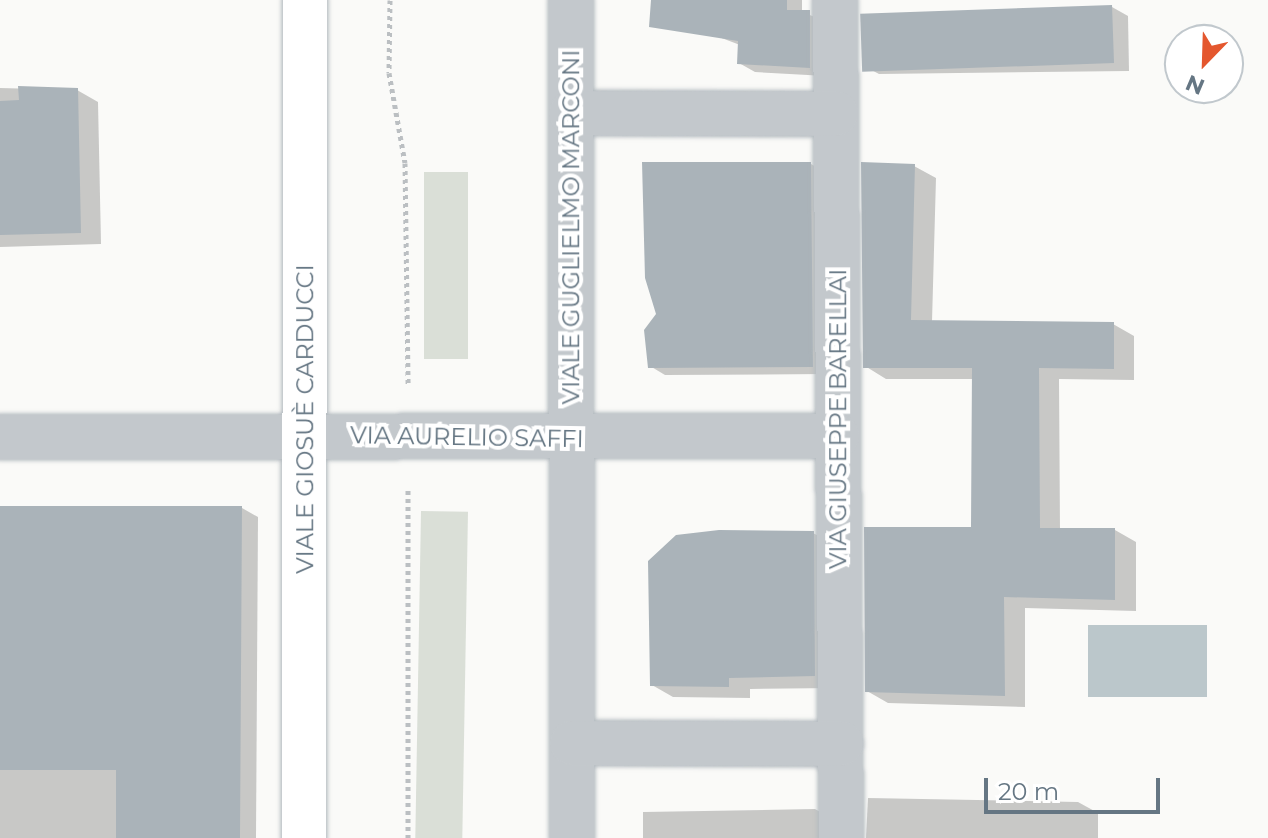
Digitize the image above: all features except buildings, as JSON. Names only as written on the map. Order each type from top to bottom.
[{"type":"street","name":"VIALE GIOSUÈ CARDUCCI","points":[[304,838],[305,0]]},
{"type":"street","name":"VIALE GUGLIELMO MARCONI","points":[[571,0],[572,838]]},
{"type":"street","name":"VIA GIUSEPPE BARELLAI","points":[[835,0],[841,838]]},
{"type":"street","points":[[571,113],[836,114]]},
{"type":"street","name":"VIA AURELIO SAFFI","points":[[0,437],[304,435],[572,439],[837,436]]},
{"type":"street","points":[[572,743],[841,744]]},
{"type":"shaded area","points":[[424,172],[468,172],[468,359],[424,359]]},
{"type":"shaded area","points":[[421,511],[468,512],[462,838],[415,838]]},
{"type":"shaded area","points":[[1088,625],[1207,625],[1207,697],[1088,697]]}]
